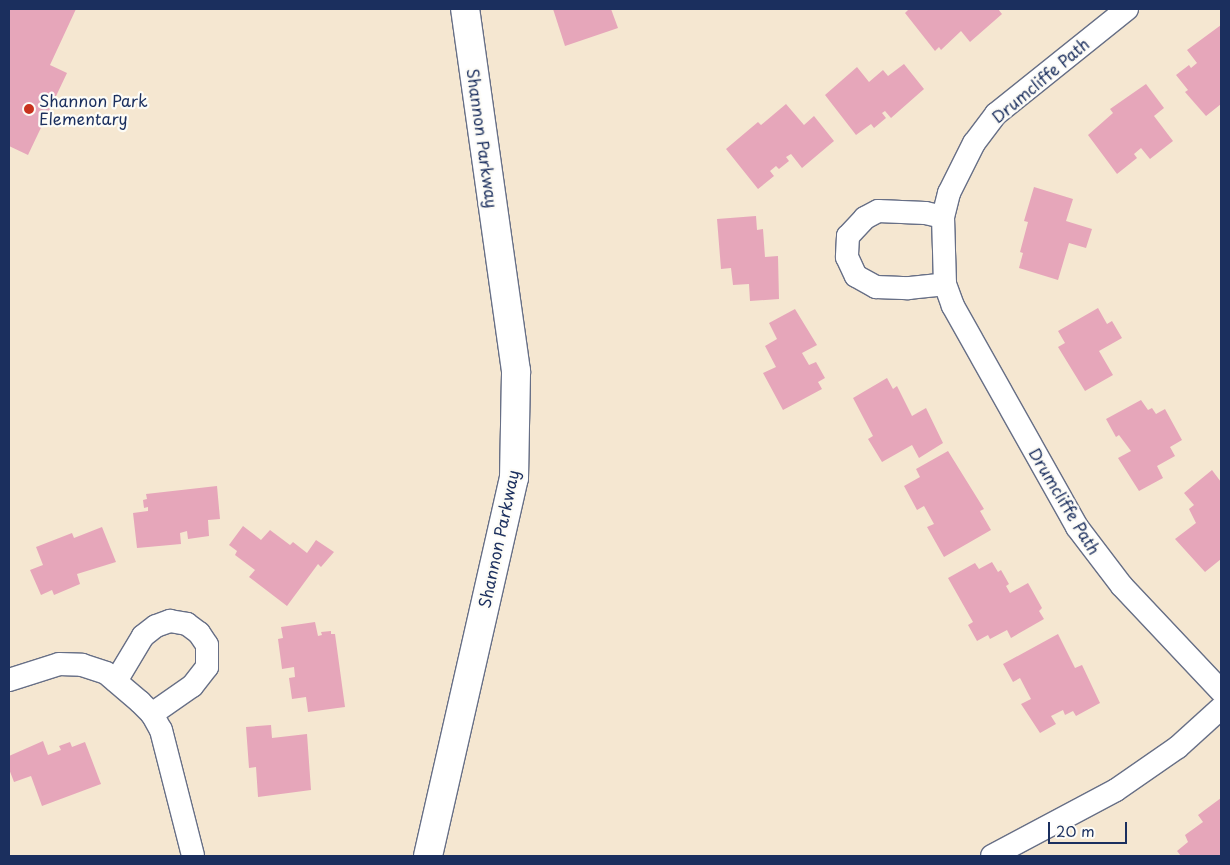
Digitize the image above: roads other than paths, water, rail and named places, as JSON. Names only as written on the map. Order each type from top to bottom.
[{"type":"street","name":"Shannon Parkway","points":[[428,856],[514,478],[516,371],[465,9]]},
{"type":"street","name":"Drumcliffe Path","points":[[1127,9],[996,114],[974,143],[962,163],[949,193],[943,217],[945,284],[952,306],[1077,527],[1122,586],[1221,691]]},
{"type":"street","points":[[943,217],[925,213],[878,212],[865,218],[848,236],[847,257],[856,276],[876,287],[909,288],[945,284]]},
{"type":"street","points":[[116,681],[143,636],[156,626],[170,621],[187,624],[199,633],[207,645],[207,667],[192,686],[152,714]]},
{"type":"street","points":[[9,680],[59,664],[82,665],[106,673],[152,714],[161,730],[193,856]]},
{"type":"street","points":[[992,856],[1116,790],[1178,747],[1221,708]]},
{"type":"place","name":"Shannon Park Elementary","points":[[29,109]]}]
